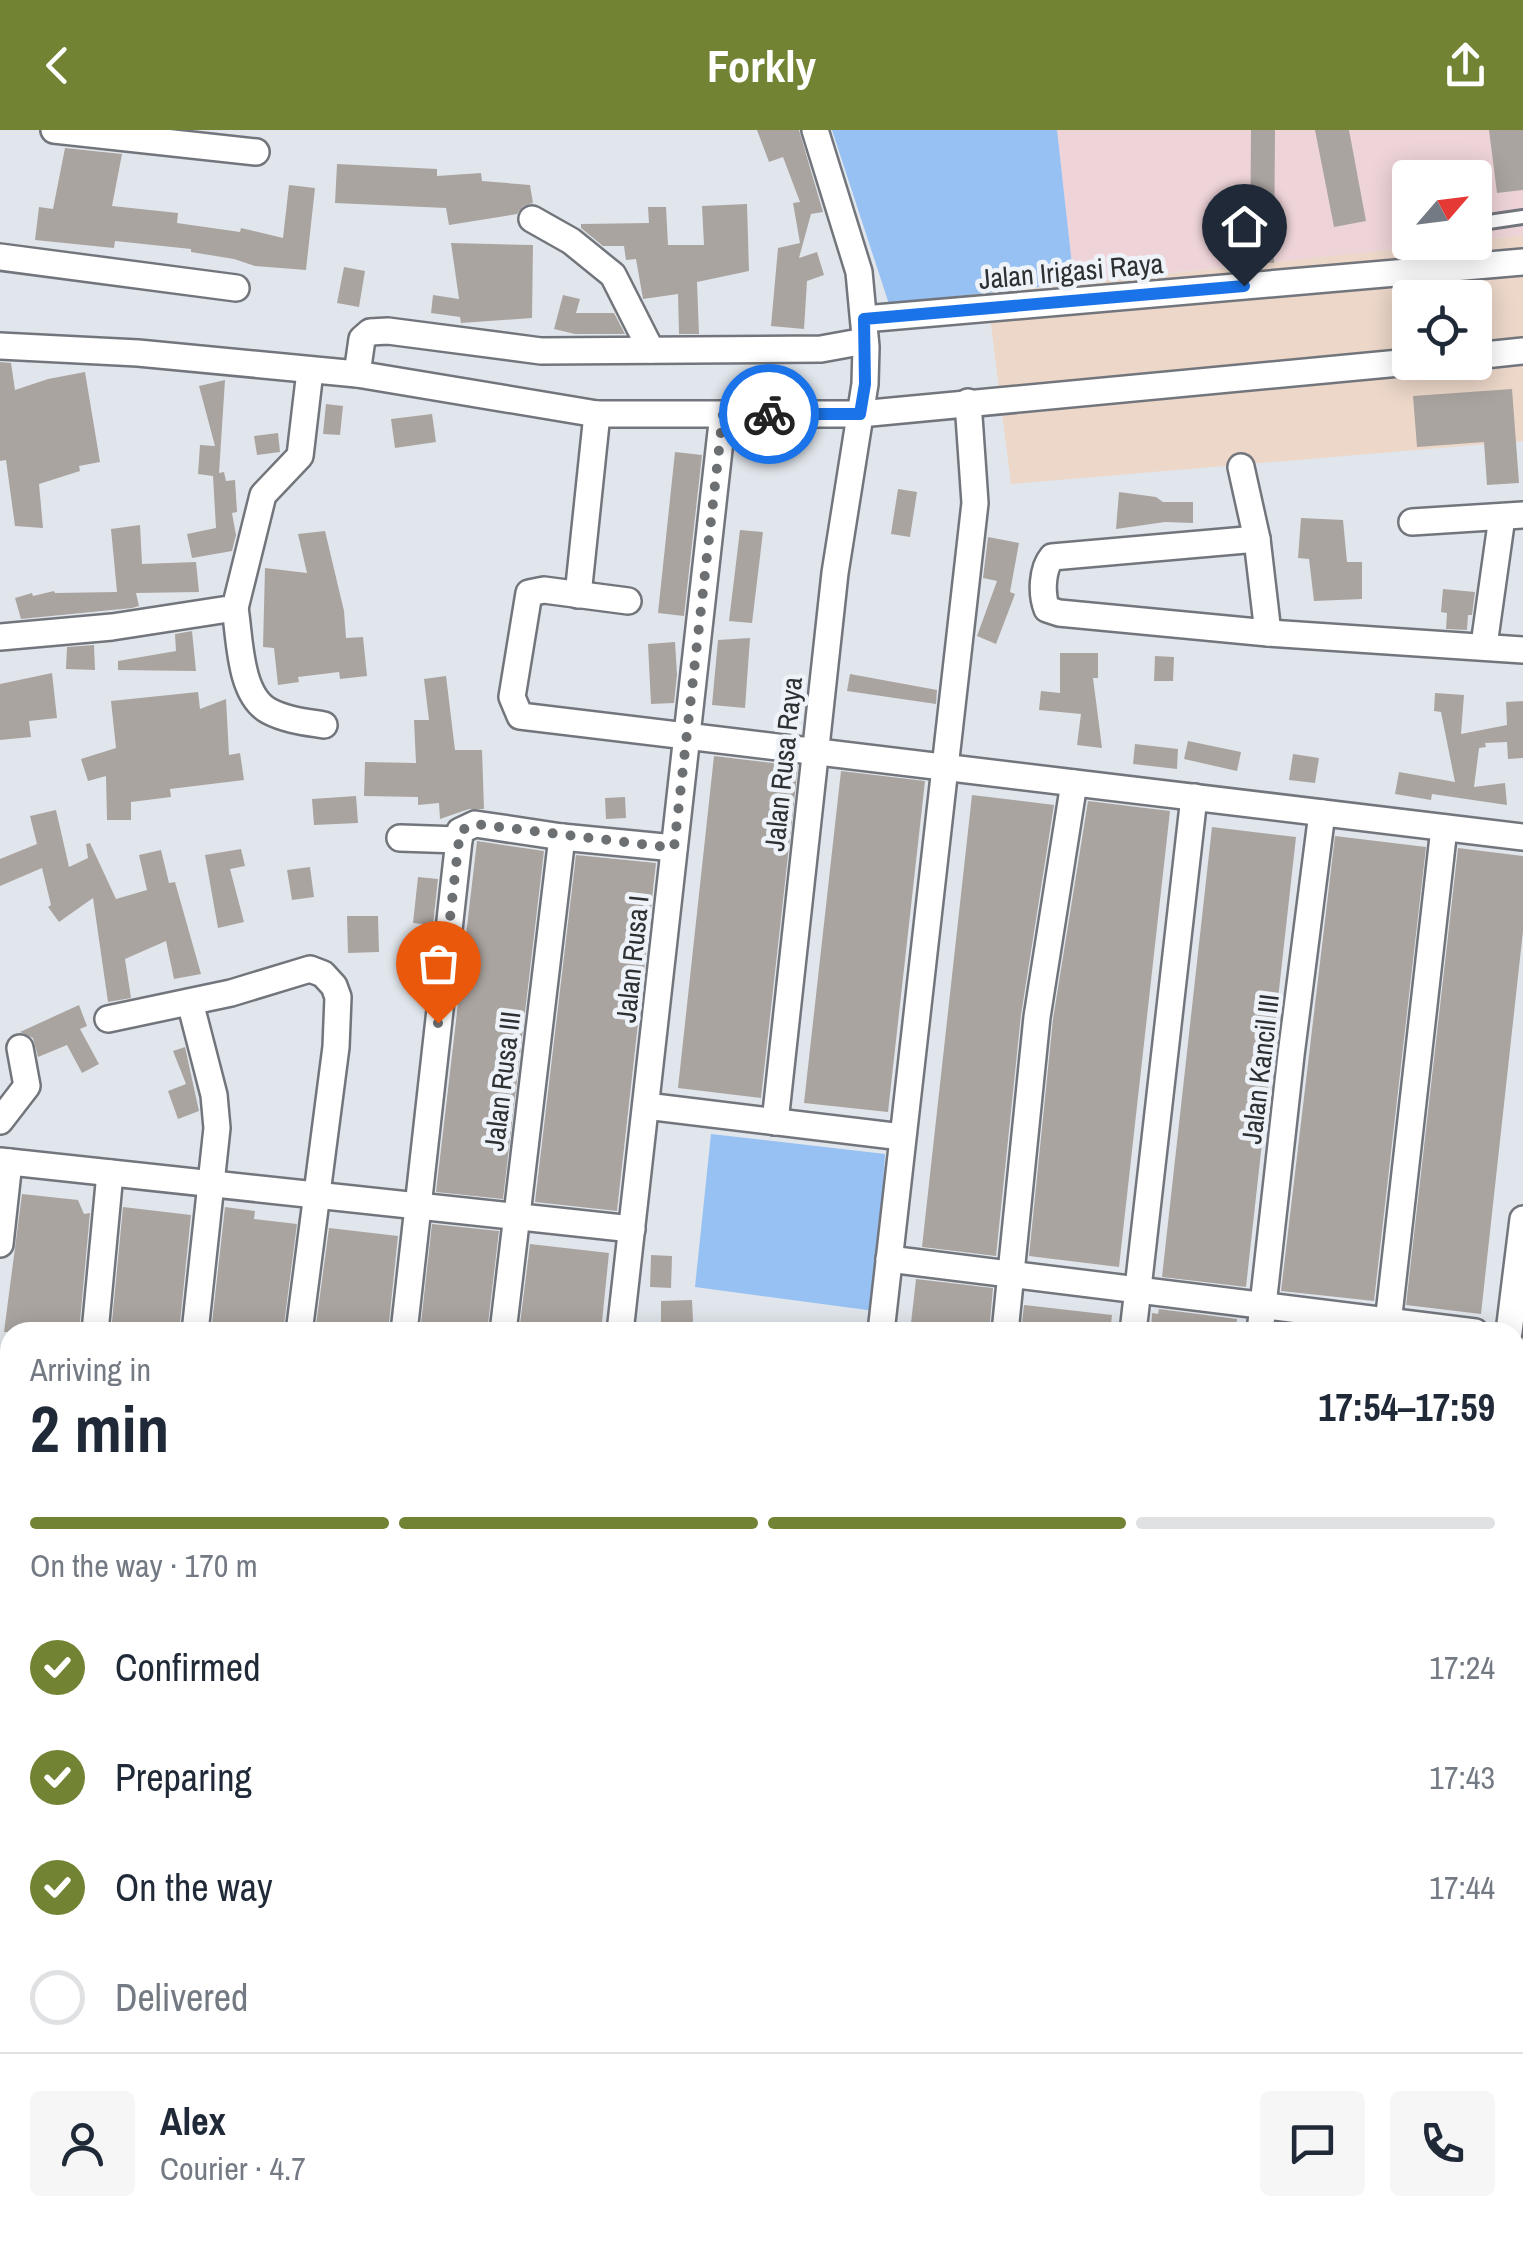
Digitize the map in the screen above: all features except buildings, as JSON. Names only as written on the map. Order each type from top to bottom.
[{"type":"street","points":[[54,130],[256,152]]},
{"type":"street","name":"Jalan Rusa Raya","points":[[775,1122],[835,573],[865,384],[859,272],[815,130]]},
{"type":"street","points":[[532,219],[571,241],[613,275],[651,350]]},
{"type":"street","points":[[0,257],[236,288]]},
{"type":"street","name":"Jalan Irigasi Raya","points":[[357,374],[362,339],[370,332],[388,330],[541,351],[821,349],[865,336],[1523,262]]},
{"type":"street","points":[[0,346],[138,353],[357,374],[597,414],[860,414],[1392,364]]},
{"type":"street","points":[[1492,354],[1523,351]]},
{"type":"street","points":[[310,371],[300,456],[264,495],[235,608],[249,685],[256,700],[265,710],[283,718],[324,725]]},
{"type":"street","points":[[882,1322],[975,503],[968,402]]},
{"type":"street","points":[[578,595],[597,414]]},
{"type":"street","name":"Jalan Rusa I","points":[[621,1322],[723,414]]},
{"type":"street","points":[[1240,467],[1257,539],[1268,633]]},
{"type":"street","points":[[1412,522],[1512,516],[1484,646]]},
{"type":"street","points":[[1257,539],[1052,556],[1046,564],[1043,599],[1047,609],[1059,613],[1268,633],[1523,650]]},
{"type":"street","points":[[628,601],[535,590],[527,596],[512,697],[518,714],[527,719],[1523,838]]},
{"type":"street","points":[[0,637],[112,627],[235,608]]},
{"type":"street","points":[[1006,1322],[1038,1017],[1074,782]]},
{"type":"street","points":[[1134,1322],[1194,797]]},
{"type":"street","name":"Jalan Kancil III","points":[[1261,1322],[1322,813]]},
{"type":"street","points":[[405,1322],[460,831],[475,824],[674,848]]},
{"type":"street","points":[[1388,1322],[1444,828]]},
{"type":"street","name":"Jalan Rusa III","points":[[505,1322],[562,837]]},
{"type":"street","points":[[400,838],[458,840]]},
{"type":"street","points":[[108,1018],[190,1002],[310,969],[323,974],[334,986],[338,997],[336,1047],[300,1322]]},
{"type":"street","points":[[190,1002],[217,1111],[197,1322]]},
{"type":"street","points":[[0,1121],[27,1086],[20,1048]]},
{"type":"street","points":[[646,1106],[902,1137]]},
{"type":"street","points":[[0,1244],[4,1161],[632,1229]]},
{"type":"street","points":[[96,1322],[110,1172]]},
{"type":"street","points":[[1510,1322],[1523,1219]]},
{"type":"street","points":[[888,1260],[1012,1273],[1363,1322]]},
{"type":"lane","points":[[1492,222],[1523,217]]},
{"type":"shaded area","points":[[832,130],[1057,130],[1074,283],[889,304]]},
{"type":"shaded area","points":[[1057,130],[1523,130],[1523,235],[1492,238],[1492,160],[1392,160],[1392,249],[1074,283]]},
{"type":"shaded area","points":[[1523,235],[1523,441],[1011,484],[987,293],[1392,249],[1392,260],[1492,260],[1492,238]]},
{"type":"shaded area","points":[[711,1134],[885,1154],[875,1311],[695,1287]]},
{"type":"way so far","points":[[438,1023],[460,831],[466,826],[674,848],[723,414],[769,414]]},
{"type":"route","points":[[769,414],[860,414],[865,384],[864,319],[1244,286]]}]
